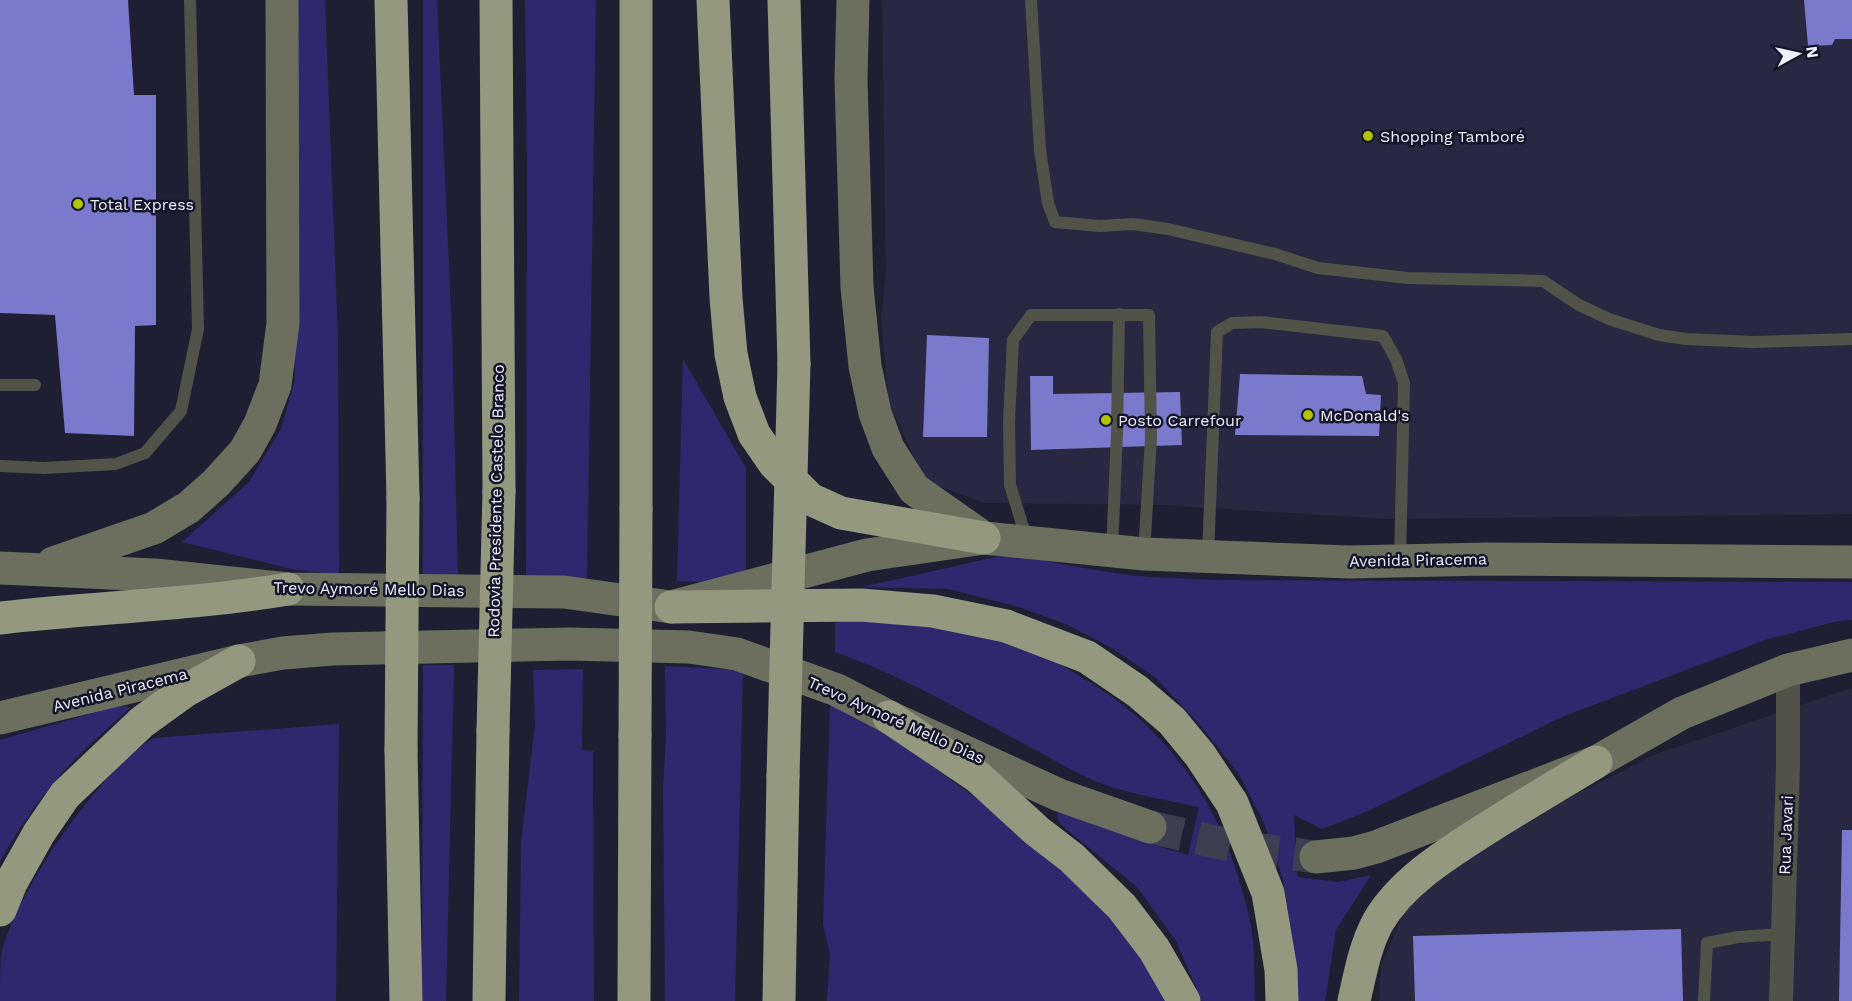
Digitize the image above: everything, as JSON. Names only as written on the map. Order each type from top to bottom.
[{"type":"highway","points":[[391,0],[403,498],[401,750],[406,1001]]},
{"type":"highway","name":"Rodovia Presidente Castelo Branco","points":[[489,1001],[492,731],[499,491],[495,0]]},
{"type":"highway","points":[[634,1001],[636,0]]},
{"type":"highway","points":[[713,0],[730,354],[740,397],[754,434],[774,463],[810,500],[842,513],[984,538]]},
{"type":"highway","points":[[780,1001],[783,776],[794,364],[784,0]]},
{"type":"highway","points":[[0,618],[183,603],[288,589]]},
{"type":"highway","points":[[671,607],[861,605],[933,611],[1006,626],[1087,657],[1137,691],[1172,721],[1200,755],[1232,803],[1268,893],[1281,970],[1282,1001]]},
{"type":"highway","points":[[0,910],[11,883],[39,833],[66,795],[142,722],[185,691],[239,661]]},
{"type":"highway","points":[[889,717],[978,777],[1037,831],[1072,858],[1122,907],[1154,949],[1184,1001]]},
{"type":"highway","points":[[1354,1001],[1364,957],[1378,922],[1405,890],[1429,868],[1457,848],[1523,805],[1596,762]]},
{"type":"highway","points":[[780,966],[791,1001]]},
{"type":"main road","points":[[0,568],[34,570],[154,528],[189,507],[216,483],[245,451],[260,424],[275,385],[283,323],[282,0]]},
{"type":"main road","points":[[853,0],[851,78],[857,287],[865,366],[875,413],[888,447],[914,489],[984,538]]},
{"type":"main road","name":"Trevo Aymoré Mello Dias","points":[[34,570],[156,575],[288,589],[564,592],[671,607],[867,555],[984,538]]},
{"type":"main road","name":"Avenida Piracema","points":[[984,538],[1144,554],[1349,562],[1552,559],[1852,562]]},
{"type":"main road","name":"Trevo Aymoré Mello Dias","points":[[239,661],[283,652],[333,649],[570,644],[689,647],[737,654],[837,690],[889,717],[1059,795],[1150,827]]},
{"type":"main road","points":[[1316,857],[1376,847],[1596,762],[1682,713],[1788,670],[1852,655]]},
{"type":"main road","name":"Avenida Piracema","points":[[0,718],[239,661]]},
{"type":"street","name":"Rua Javari","points":[[1780,1001],[1788,765],[1788,670]]},
{"type":"lane","points":[[0,466],[44,468],[116,464],[144,453],[181,411],[198,329],[190,0]]},
{"type":"lane","points":[[1032,0],[1040,150],[1048,203],[1055,222],[1100,226],[1133,224],[1168,229],[1275,254],[1318,268],[1408,278],[1543,281],[1579,305],[1609,319],[1659,335],[1686,339],[1753,342],[1849,339]]},
{"type":"lane","points":[[1112,551],[1119,314]]},
{"type":"lane","points":[[1028,544],[1010,485],[1009,423],[1013,340],[1031,315],[1149,315],[1151,438],[1144,554]]},
{"type":"lane","points":[[1208,556],[1217,332],[1232,323],[1261,322],[1383,336],[1396,359],[1404,382],[1400,561]]},
{"type":"lane","points":[[0,385],[34,385]]},
{"type":"lane","points":[[1704,1001],[1707,943],[1738,937],[1783,934]]},
{"type":"shaded area","points":[[291,0],[325,0],[338,338],[339,574],[296,570],[182,542],[249,482],[281,429],[295,380]]},
{"type":"shaded area","points":[[423,0],[437,0],[452,334],[458,579],[423,577]]},
{"type":"shaded area","points":[[525,0],[596,0],[587,578],[526,579]]},
{"type":"shaded area","name":"Shopping Tamboré","points":[[882,0],[1852,0],[1852,514],[1386,519],[1162,505],[985,503],[925,481],[889,403],[881,319],[886,272]]},
{"type":"shaded area","points":[[683,359],[746,468],[746,584],[677,581]]},
{"type":"shaded area","points":[[1014,553],[1060,564],[1134,576],[1215,580],[1852,582],[1852,620],[1838,621],[1768,639],[1562,717],[1368,811],[1322,829],[1294,815],[1297,877],[1338,882],[1371,875],[1336,930],[1325,1001],[1294,1001],[1293,945],[1283,879],[1264,823],[1239,774],[1200,725],[1156,678],[1112,648],[1068,625],[1019,607],[949,589],[862,587]]},
{"type":"shaded area","points":[[887,620],[938,627],[1030,650],[1058,663],[1093,684],[1147,726],[1170,750],[1189,776],[1207,803],[1222,832],[1249,915],[1254,950],[1255,1001],[1202,1001],[1176,941],[1138,888],[1060,824],[1057,815],[1059,808],[1068,807],[1150,844],[1188,855],[1199,807],[1097,782],[911,684],[835,652],[835,621]]},
{"type":"shaded area","points":[[423,665],[454,665],[446,1001],[422,1001]]},
{"type":"shaded area","points":[[665,666],[743,670],[735,1001],[665,1001],[663,788],[666,738]]},
{"type":"shaded area","points":[[583,669],[582,750],[593,751],[594,1001],[519,1001],[521,843],[535,724],[533,670]]},
{"type":"shaded area","points":[[1852,688],[1852,1001],[1379,1001],[1381,965],[1409,901],[1463,851],[1656,754]]},
{"type":"shaded area","points":[[830,704],[889,734],[1012,825],[1127,930],[1167,1001],[827,1001],[830,955],[823,924]]},
{"type":"shaded area","points":[[117,706],[131,707],[86,748],[58,778],[17,832],[0,861],[0,740]]},
{"type":"shaded area","points":[[339,724],[336,1001],[0,1001],[1,955],[10,928],[41,867],[85,805],[131,755],[153,738]]},
{"type":"building","name":"Total Express","points":[[0,0],[128,0],[134,95],[156,95],[156,325],[135,326],[134,436],[65,433],[55,315],[0,313]]},
{"type":"building","points":[[1804,0],[1852,0],[1852,39],[1835,39],[1832,45],[1808,46]]},
{"type":"building","points":[[927,335],[989,338],[987,437],[923,437]]},
{"type":"building","name":"McDonald's","points":[[1240,374],[1362,376],[1366,394],[1381,395],[1379,436],[1235,435]]},
{"type":"building","name":"Posto Carrefour","points":[[1030,376],[1053,376],[1053,394],[1180,392],[1182,445],[1031,450]]},
{"type":"building","points":[[1842,830],[1852,830],[1852,1001],[1839,1001]]},
{"type":"building","points":[[1681,929],[1683,1001],[1415,1001],[1413,936]]},
{"type":"tunnel","points":[[1150,827],[1238,847],[1316,857]]},
{"type":"place","name":"Shopping Tamboré","points":[[1368,136]]},
{"type":"place","name":"Total Express","points":[[78,204]]},
{"type":"place","name":"McDonald's","points":[[1308,415]]},
{"type":"place","name":"Posto Carrefour","points":[[1106,420]]}]
